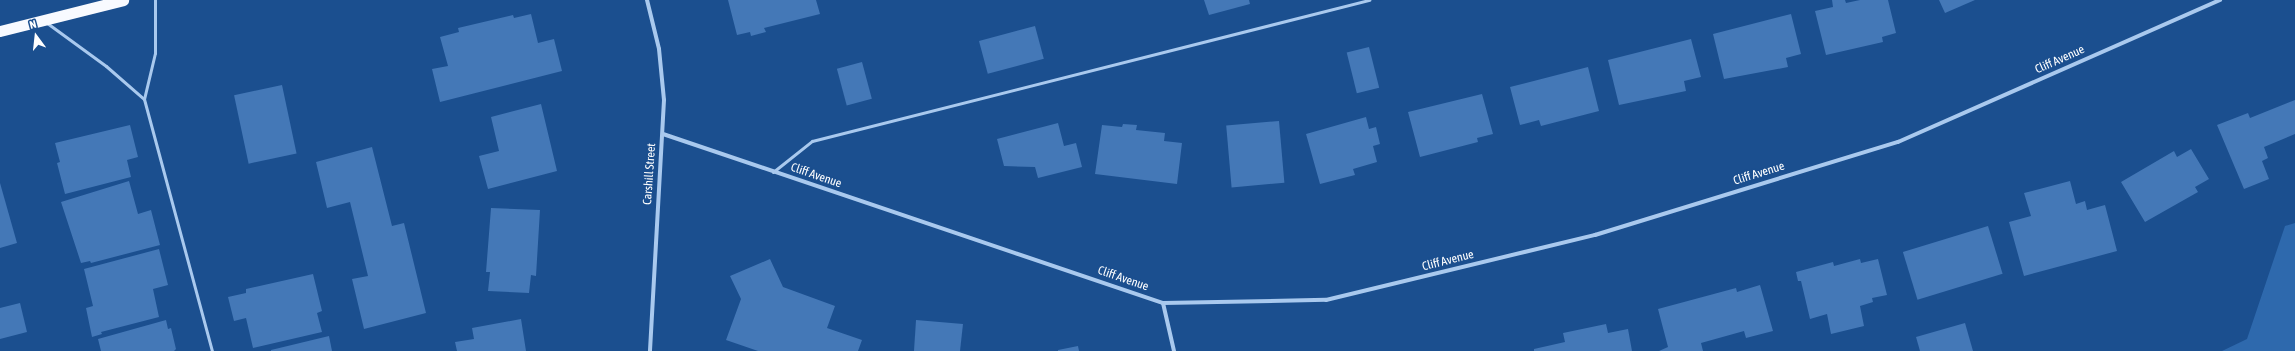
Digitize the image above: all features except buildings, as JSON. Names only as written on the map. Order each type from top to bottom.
[{"type":"highway","points":[[0,31],[123,0]]},
{"type":"street","name":"Carshill Street","points":[[646,0],[659,49],[664,100],[663,134],[649,326],[650,351]]},
{"type":"street","name":"Cliff Avenue","points":[[663,134],[1163,303],[1326,300],[1595,235],[1898,142],[2220,0]]},
{"type":"street","points":[[1163,303],[1174,351]]},
{"type":"lane","points":[[155,0],[154,53],[144,99],[212,351]]},
{"type":"lane","points":[[773,172],[812,140],[1369,0]]},
{"type":"lane","points":[[44,20],[106,66],[144,99]]},
{"type":"shaded area","points":[[2295,223],[2295,351],[2222,351],[2247,339],[2285,226]]}]
